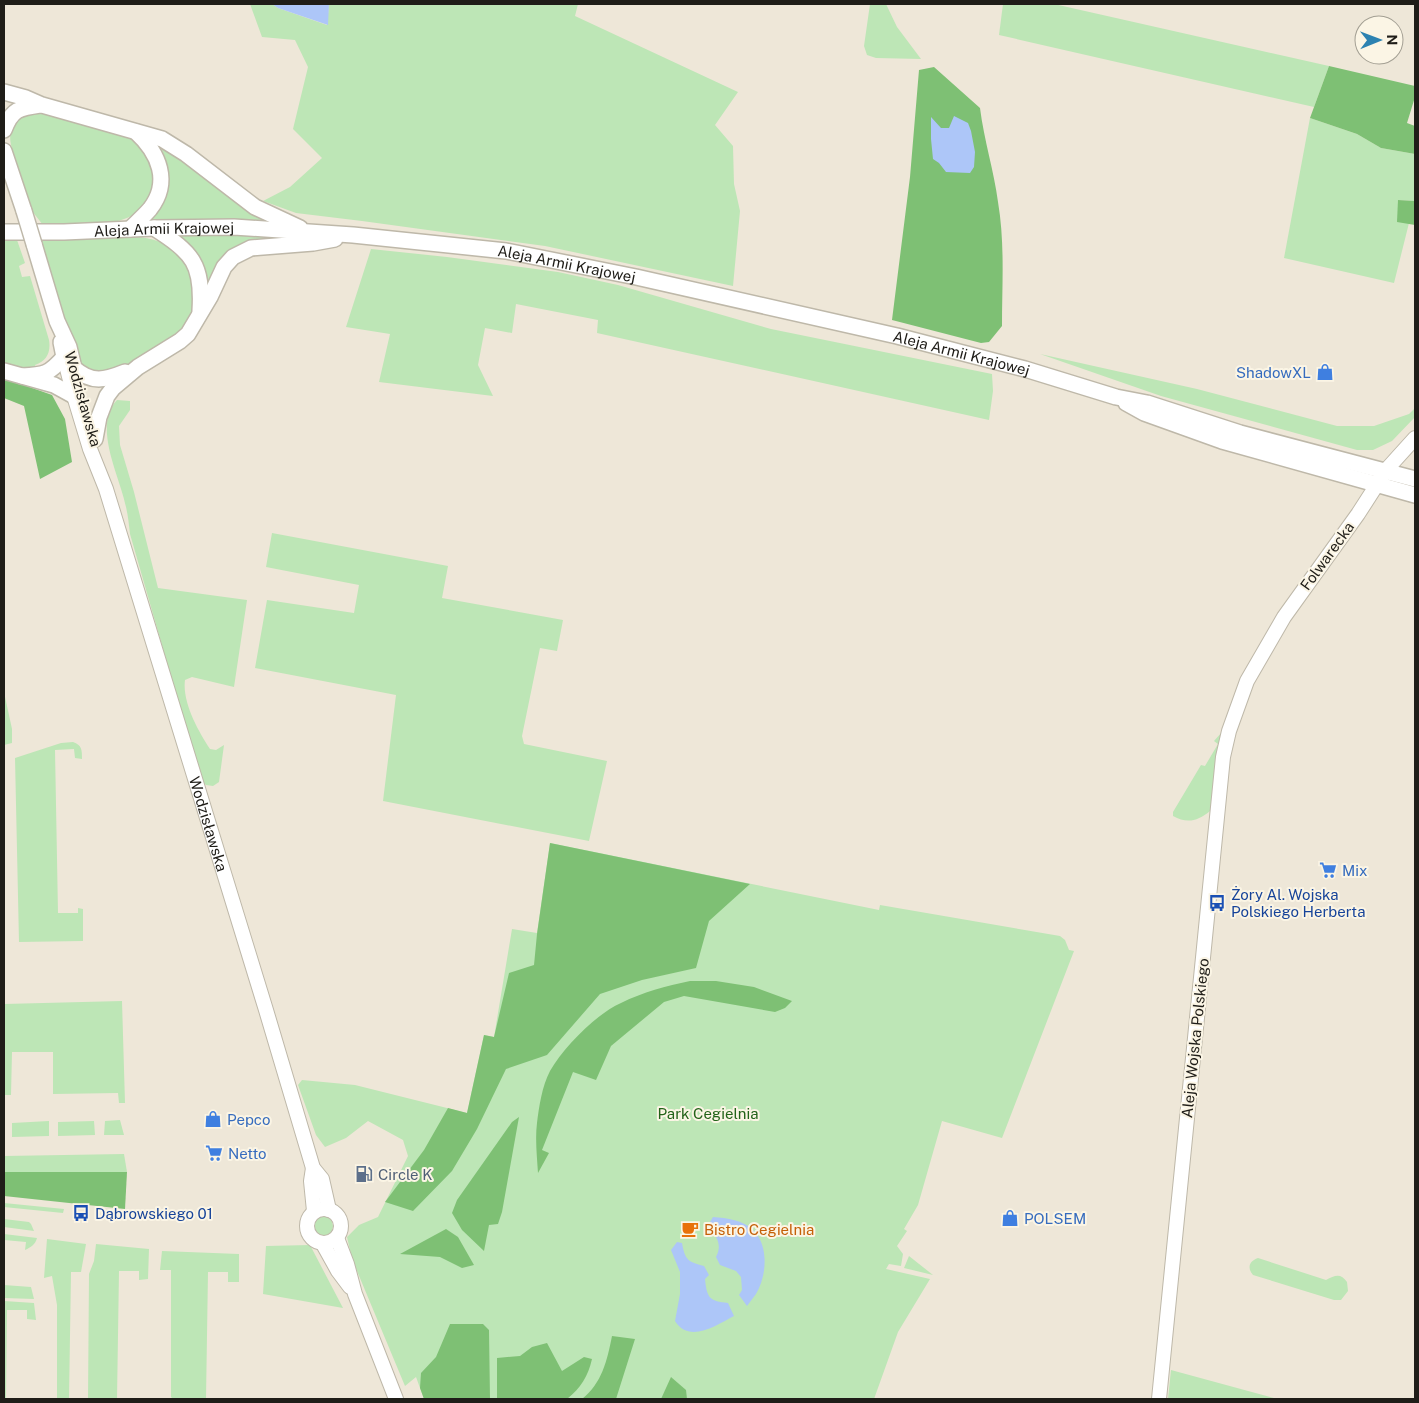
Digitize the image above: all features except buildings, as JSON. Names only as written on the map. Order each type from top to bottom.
[{"type":"main road","points":[[4,92],[42,105],[162,139],[186,154],[255,208],[296,226],[305,232]]},
{"type":"main road","points":[[4,132],[9,118],[21,108],[42,105]]},
{"type":"main road","points":[[130,229],[150,208],[162,184],[158,161],[146,141],[135,131]]},
{"type":"main road","name":"Wodzisławska","points":[[4,132],[12,172]]},
{"type":"main road","name":"Wodzisławska","points":[[4,151],[69,362]]},
{"type":"main road","name":"Aleja Armii Krajowej","points":[[4,232],[234,227],[353,235],[506,251],[571,263],[888,334],[1025,369],[1116,397],[1148,402],[1240,433],[1415,479]]},
{"type":"main road","points":[[154,228],[182,247],[195,263],[201,285],[200,312]]},
{"type":"main road","points":[[22,376],[40,375],[69,362],[84,375],[97,379],[109,379],[138,366],[184,338],[210,297],[224,267],[239,253],[251,248],[314,243],[353,235]]},
{"type":"main road","points":[[95,440],[99,417],[107,396],[113,388],[138,366]]},
{"type":"main road","points":[[4,372],[54,385],[74,396]]},
{"type":"main road","name":"Aleja Armii Krajowej","points":[[1116,397],[1144,413],[1191,431],[1415,495]]},
{"type":"street","name":"Wodzisławska","points":[[69,362],[74,396],[90,449],[102,479],[313,1168],[322,1179],[329,1210]]},
{"type":"street","name":"Wodzisławska","points":[[69,362],[95,440],[102,479]]},
{"type":"street","name":"Folwarecka","points":[[1247,681],[1284,617],[1386,471],[1415,438]]},
{"type":"street","name":"Aleja Wojska Polskiego","points":[[1159,1399],[1223,757],[1229,731],[1247,681]]},
{"type":"street","name":"Wodzisławska","points":[[313,1168],[311,1181],[314,1211]]},
{"type":"street","points":[[320,1209],[329,1210],[336,1214],[340,1221],[341,1230],[337,1238],[323,1244],[315,1241],[307,1232],[307,1220],[314,1211],[320,1209]]},
{"type":"street","points":[[337,1238],[347,1264],[355,1294],[396,1399]]},
{"type":"street","points":[[323,1244],[338,1271],[355,1294]]},
{"type":"green space","points":[[250,4],[272,4],[278,8],[327,25],[329,4],[578,4],[575,16],[738,92],[715,125],[733,146],[734,184],[740,211],[733,286],[545,246],[296,213],[263,201],[290,187],[322,158],[293,129],[308,67],[295,40],[262,37]]},
{"type":"green space","points":[[870,4],[886,4],[897,27],[921,59],[876,58],[867,55],[864,46]]},
{"type":"green space","points":[[1003,4],[1054,4],[1329,66],[1314,107],[999,35]]},
{"type":"green space","points":[[1329,66],[1415,86],[1415,97],[1407,123],[1415,126],[1415,154],[1381,148],[1357,134],[1310,118]]},
{"type":"green space","points":[[934,67],[980,108],[996,190],[1002,248],[1002,326],[989,342],[981,343],[892,320],[910,177],[919,70]]},
{"type":"green space","points":[[28,112],[45,113],[128,137],[143,149],[152,166],[153,178],[149,196],[140,209],[128,218],[94,225],[43,225],[32,211],[10,139],[13,125]]},
{"type":"green space","points":[[1310,118],[1357,134],[1381,148],[1415,154],[1415,201],[1398,200],[1409,223],[1394,283],[1284,258]]},
{"type":"green space","points":[[160,144],[267,217],[265,223],[151,222],[162,204],[168,184],[167,165]]},
{"type":"green space","points":[[1398,200],[1415,201],[1415,225],[1397,222]]},
{"type":"green space","points":[[201,233],[265,235],[265,242],[210,283],[198,256],[180,236]]},
{"type":"green space","points":[[145,238],[166,245],[182,259],[192,280],[194,292],[192,311],[183,329],[165,344],[114,373],[98,373],[88,370],[77,360],[41,241]]},
{"type":"green space","points":[[4,240],[17,240],[25,263],[19,266],[22,277],[30,276],[49,340],[47,356],[43,361],[35,365],[37,371],[4,364]]},
{"type":"green space","points":[[371,249],[558,272],[618,285],[771,329],[992,374],[993,391],[989,420],[597,333],[598,320],[516,304],[512,333],[485,328],[478,365],[493,396],[379,382],[390,334],[346,327]]},
{"type":"green space","points":[[1040,354],[1197,389],[1337,426],[1374,426],[1409,414],[1415,408],[1415,417],[1392,441],[1373,450],[1357,450],[1161,396]]},
{"type":"green space","points":[[4,378],[52,395],[65,419],[72,462],[40,479],[24,406],[4,398]]},
{"type":"green space","points":[[117,400],[130,401],[130,410],[119,426],[120,445],[158,588],[247,600],[234,687],[192,677],[185,680],[188,707],[205,742],[210,749],[216,750],[224,745],[219,782],[213,786],[206,785],[201,781],[130,534],[126,507],[107,437],[107,423],[110,411]]},
{"type":"green space","points":[[272,533],[448,566],[442,598],[563,620],[557,651],[540,648],[522,736],[524,744],[607,761],[589,841],[383,801],[396,695],[255,668],[267,600],[354,613],[359,585],[266,567]]},
{"type":"green space","points":[[4,692],[12,729],[12,743],[4,745]]},
{"type":"green space","points":[[1222,732],[1210,811],[1197,819],[1188,821],[1173,816],[1173,812],[1201,765],[1205,766],[1218,744],[1214,741]]},
{"type":"green space","points":[[73,742],[81,748],[82,759],[75,758],[74,749],[55,750],[58,913],[78,913],[78,908],[83,909],[83,941],[19,942],[15,758],[61,743]]},
{"type":"green space","name":"Park Cegielnia","points":[[550,843],[879,910],[880,905],[1060,936],[1065,940],[1069,950],[1074,951],[1002,1138],[942,1121],[918,1205],[904,1229],[907,1231],[897,1246],[903,1254],[901,1266],[889,1264],[886,1269],[930,1279],[898,1332],[874,1399],[424,1399],[416,1377],[405,1386],[352,1259],[347,1237],[359,1225],[378,1217],[408,1156],[403,1140],[368,1121],[346,1138],[325,1147],[316,1135],[298,1085],[302,1080],[355,1085],[467,1113],[484,1035],[494,1037],[512,929],[537,933]]},
{"type":"green space","points":[[550,843],[750,884],[709,921],[696,968],[642,980],[600,994],[547,1055],[506,1069],[477,1129],[452,1171],[413,1211],[385,1202],[424,1150],[448,1108],[467,1113],[484,1035],[494,1037],[509,973],[534,965]]},
{"type":"green space","points":[[690,981],[716,981],[754,987],[792,1001],[785,1008],[775,1012],[684,996],[664,1002],[611,1046],[596,1080],[573,1072],[542,1150],[549,1153],[538,1173],[536,1129],[541,1097],[550,1071],[563,1052],[581,1032],[611,1008],[629,999],[663,987]]},
{"type":"green space","points":[[122,1001],[125,1103],[119,1103],[118,1093],[53,1094],[53,1052],[12,1052],[11,1095],[4,1095],[4,1004]]},
{"type":"green space","points":[[519,1117],[502,1212],[498,1224],[489,1225],[484,1251],[462,1230],[452,1213],[457,1200],[512,1122]]},
{"type":"green space","points":[[120,1120],[124,1135],[104,1135],[105,1121]]},
{"type":"green space","points":[[49,1121],[49,1136],[12,1137],[12,1123]]},
{"type":"green space","points":[[94,1121],[95,1135],[58,1136],[58,1122]]},
{"type":"green space","points":[[124,1154],[127,1172],[4,1172],[4,1156]]},
{"type":"green space","points":[[4,1172],[127,1172],[125,1209],[4,1196]]},
{"type":"green space","points":[[4,1203],[64,1209],[63,1213],[4,1207]]},
{"type":"green space","points":[[323,1216],[330,1219],[333,1226],[330,1233],[323,1236],[316,1233],[313,1226],[316,1219]]},
{"type":"green space","points":[[4,1219],[29,1222],[34,1231],[4,1227]]},
{"type":"green space","points":[[446,1229],[458,1237],[474,1265],[462,1268],[440,1257],[400,1254]]},
{"type":"green space","points":[[4,1234],[37,1238],[32,1246],[25,1250],[26,1242],[4,1240]]},
{"type":"green space","points":[[47,1239],[86,1244],[81,1272],[71,1272],[69,1399],[57,1399],[57,1305],[52,1276],[44,1278]]},
{"type":"green space","points":[[96,1244],[149,1249],[148,1279],[139,1280],[139,1271],[119,1271],[117,1399],[88,1399],[89,1274],[94,1261]]},
{"type":"green space","points":[[310,1245],[343,1308],[263,1294],[266,1246]]},
{"type":"green space","points":[[162,1251],[239,1254],[239,1282],[228,1282],[228,1272],[208,1272],[206,1399],[169,1399],[172,1398],[171,1270],[160,1270]]},
{"type":"green space","points":[[909,1256],[933,1275],[904,1268]]},
{"type":"green space","points":[[1258,1258],[1326,1280],[1340,1276],[1347,1282],[1348,1291],[1341,1300],[1334,1300],[1253,1275],[1250,1265]]},
{"type":"green space","points":[[4,1285],[31,1287],[34,1299],[4,1298]]},
{"type":"green space","points":[[4,1301],[34,1303],[36,1320],[27,1319],[27,1310],[7,1310],[6,1399],[4,1399]]},
{"type":"green space","points":[[450,1324],[483,1324],[489,1330],[490,1399],[424,1399],[420,1388],[421,1373],[436,1357]]},
{"type":"green space","points":[[612,1336],[635,1339],[616,1399],[582,1399],[589,1393],[603,1371]]},
{"type":"green space","points":[[547,1343],[562,1371],[584,1357],[592,1359],[580,1386],[567,1399],[497,1399],[497,1358],[520,1356],[532,1347]]},
{"type":"green space","points":[[1171,1370],[1274,1398],[1278,1399],[1168,1399]]},
{"type":"green space","points":[[671,1377],[686,1390],[687,1399],[661,1399]]},
{"type":"water","points":[[272,4],[329,4],[328,25],[278,8]]},
{"type":"water","points":[[954,116],[968,123],[971,131],[975,152],[974,167],[970,173],[946,172],[933,159],[931,117],[941,128],[949,128]]},
{"type":"water","points":[[713,1217],[729,1219],[744,1224],[753,1230],[762,1244],[765,1261],[762,1279],[760,1287],[747,1306],[739,1295],[742,1290],[741,1277],[736,1271],[720,1265],[716,1257],[719,1245],[714,1235],[708,1229]]},
{"type":"water","points":[[677,1242],[682,1243],[684,1253],[688,1259],[704,1266],[709,1275],[705,1279],[710,1298],[728,1303],[734,1316],[712,1328],[695,1332],[681,1328],[675,1321],[680,1294],[680,1272],[671,1250]]},
{"type":"place","name":"ShadowXL","points":[[1325,372]]},
{"type":"place","name":"Mix","points":[[1328,870]]},
{"type":"place","name":"Żory Al. Wojska Polskiego Herberta","points":[[1217,903]]},
{"type":"place","name":"Pepco","points":[[213,1119]]},
{"type":"place","name":"Netto","points":[[214,1153]]},
{"type":"place","name":"Circle K","points":[[364,1174]]},
{"type":"place","name":"Dąbrowskiego 01","points":[[81,1213]]},
{"type":"place","name":"POLSEM","points":[[1010,1218]]},
{"type":"place","name":"Bistro Cegielnia","points":[[690,1229]]}]
